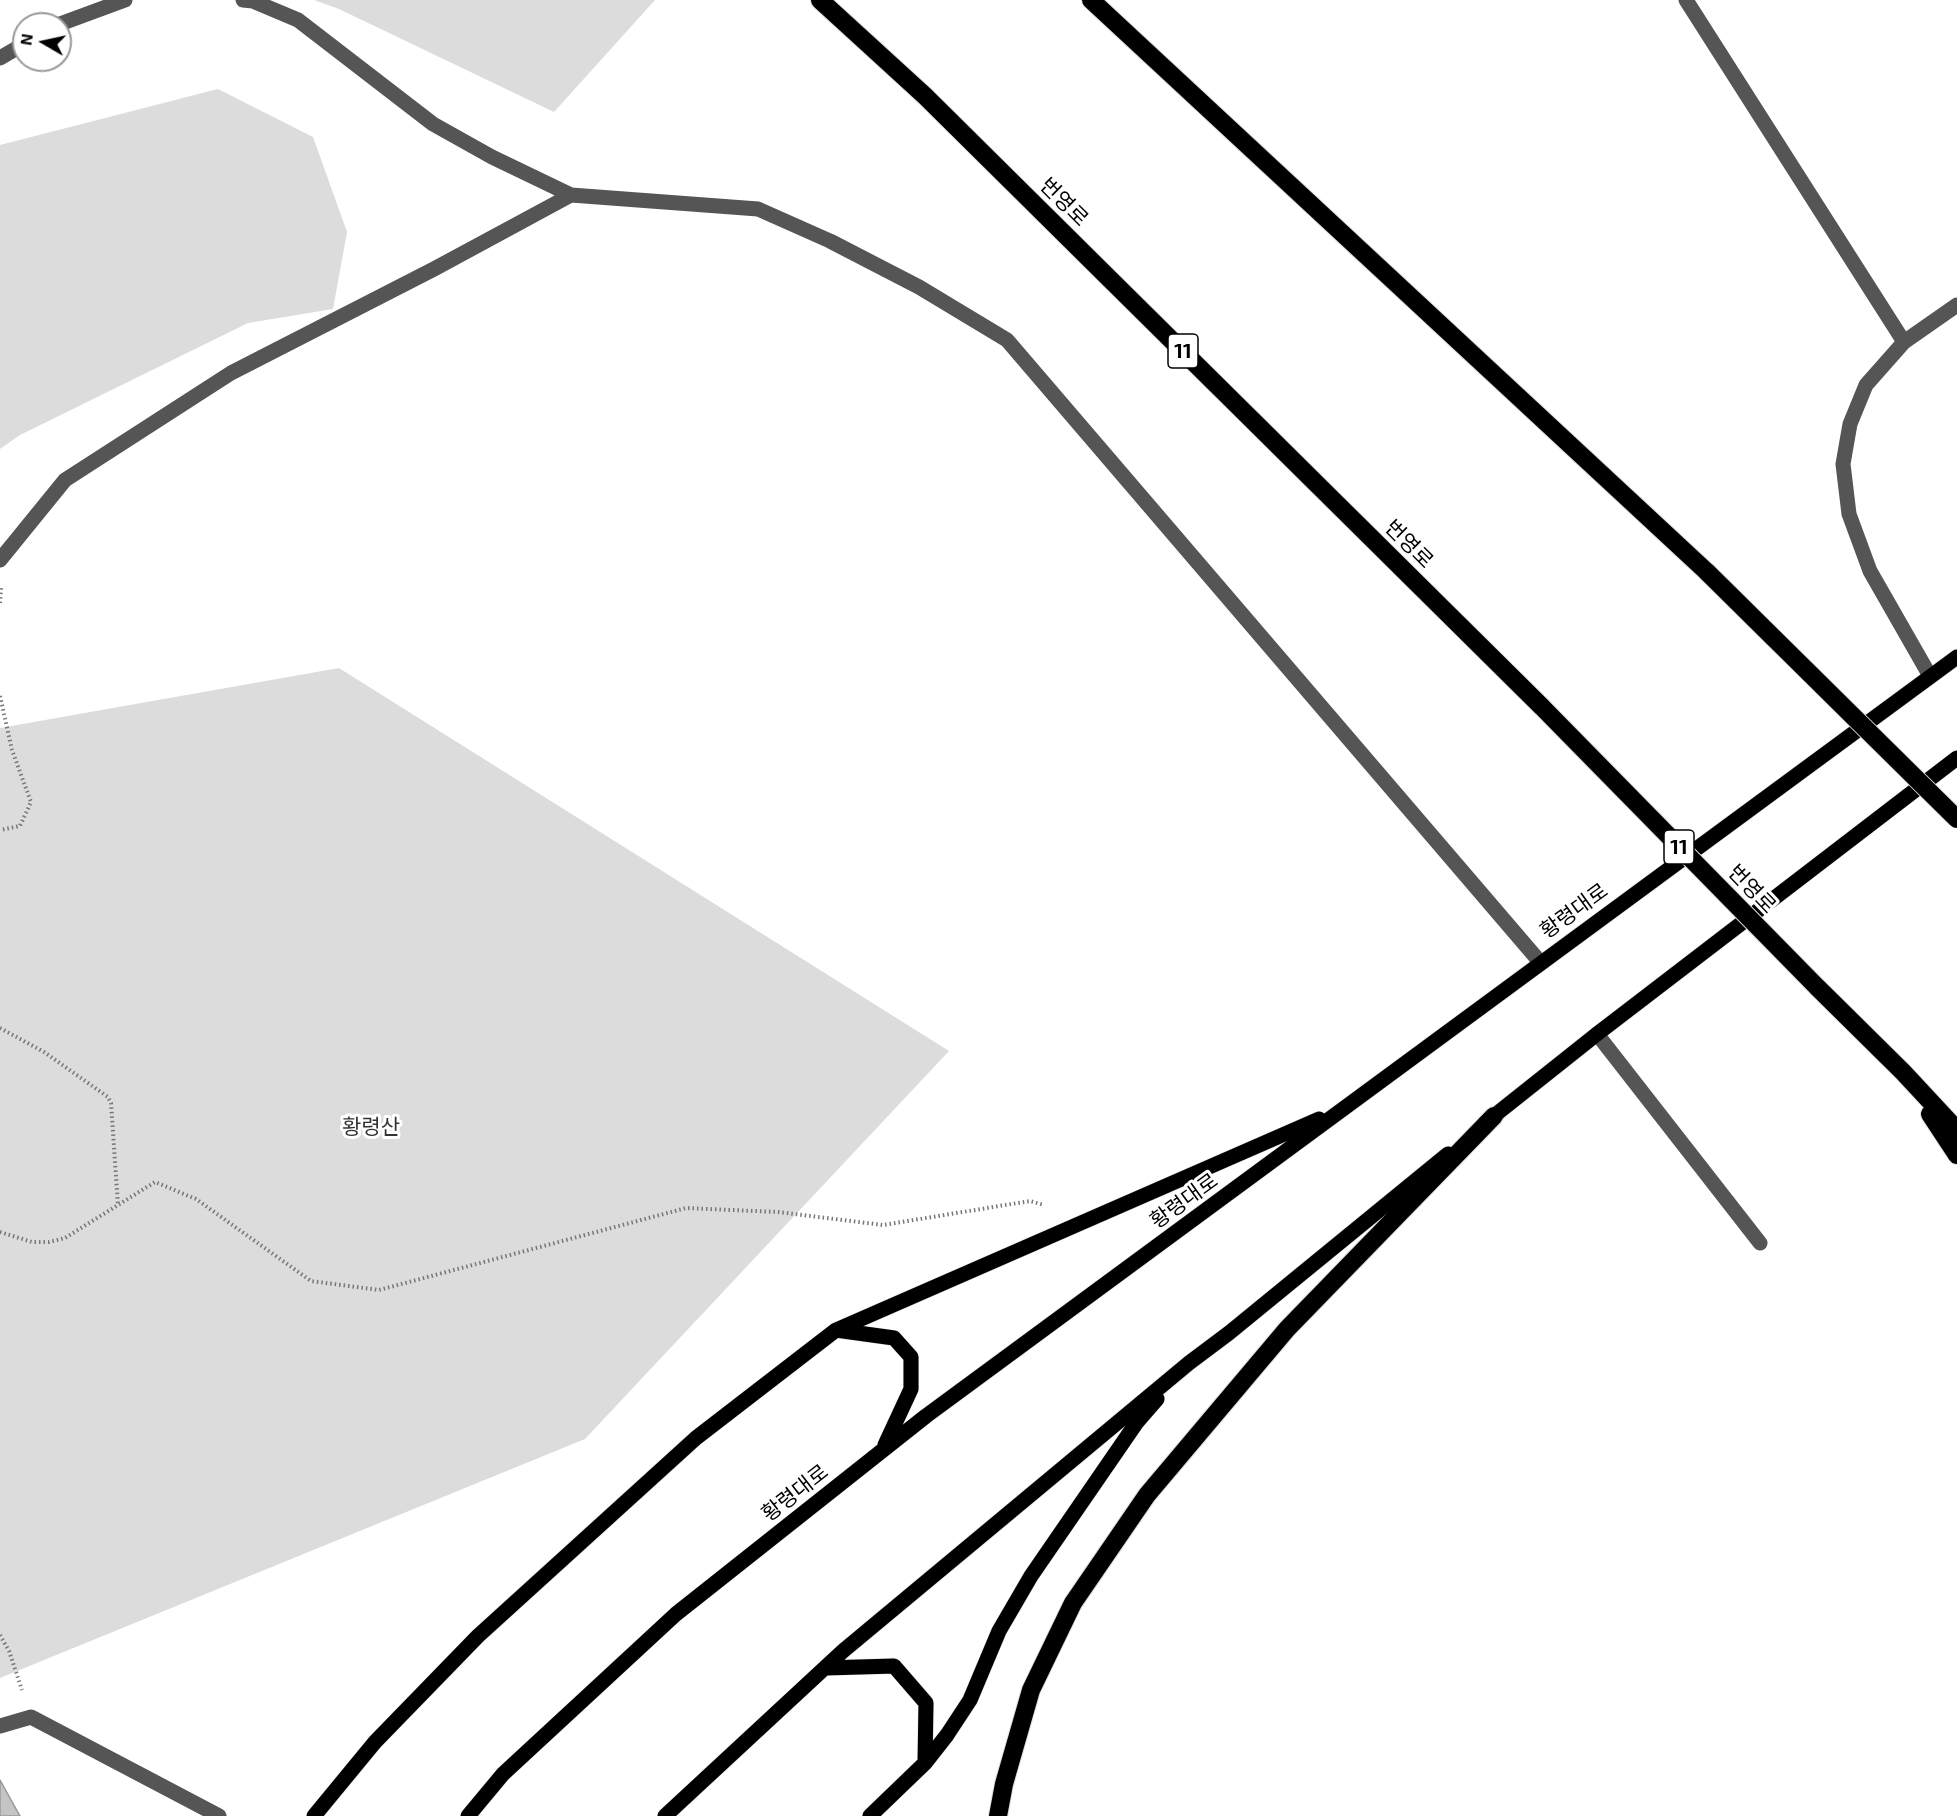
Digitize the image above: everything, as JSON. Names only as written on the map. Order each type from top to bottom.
[{"type":"highway","name":"번영로","points":[[820,0],[925,96],[1542,707],[1816,987],[1903,1072],[1957,1130]]},
{"type":"highway","points":[[1091,0],[1707,572],[1957,819]]},
{"type":"highway","points":[[1903,1072],[1957,1155]]},
{"type":"highway","points":[[998,1816],[1004,1784],[1031,1690],[1073,1603],[1147,1495],[1287,1329],[1494,1116]]},
{"type":"main road","name":"황령대로","points":[[468,1816],[503,1774],[676,1614],[926,1416],[1957,657]]},
{"type":"main road","points":[[664,1816],[825,1668],[1189,1363],[1597,1034],[1957,758]]},
{"type":"main road","points":[[314,1816],[375,1742],[478,1636],[696,1438],[836,1330],[1344,1108]]},
{"type":"main road","points":[[836,1330],[894,1338],[911,1357],[911,1389],[883,1450]]},
{"type":"main road","points":[[870,1816],[925,1763],[947,1735],[970,1700],[999,1631],[1031,1576],[1137,1422],[1189,1363]]},
{"type":"main road","points":[[825,1668],[894,1666],[926,1703],[925,1763]]},
{"type":"street","points":[[72,20],[125,0]]},
{"type":"street","points":[[243,0],[253,1],[298,20],[433,124],[492,157],[571,195],[758,209],[830,241],[920,287],[1007,340],[1540,962]]},
{"type":"street","points":[[1686,0],[1904,342]]},
{"type":"street","points":[[0,560],[65,480],[231,373],[434,269],[571,195]]},
{"type":"street","points":[[1930,676],[1870,571],[1849,514],[1843,464],[1850,424],[1866,384],[1904,342],[1957,305]]},
{"type":"street","points":[[1597,1034],[1760,1243]]},
{"type":"street","points":[[0,1726],[31,1717],[219,1816]]},
{"type":"path","points":[[0,696],[12,750],[31,802],[20,826],[0,830]]},
{"type":"path","points":[[0,1028],[44,1052],[108,1097],[111,1103],[118,1205]]},
{"type":"path","points":[[0,1232],[32,1242],[49,1242],[65,1238],[155,1182],[196,1199],[311,1281],[379,1290],[686,1208],[778,1212],[884,1225],[1030,1201],[1090,1219]]},
{"type":"path","points":[[0,1635],[9,1651],[31,1717]]},
{"type":"green space","points":[[314,0],[655,0],[554,112],[339,9]]},
{"type":"green space","points":[[218,89],[313,137],[347,232],[333,309],[248,323],[20,435],[0,449],[0,145]]},
{"type":"green space","name":"황령산","points":[[339,668],[949,1051],[585,1439],[0,1678],[0,728]]},
{"type":"building","points":[[0,1780],[20,1816],[0,1816]]}]
